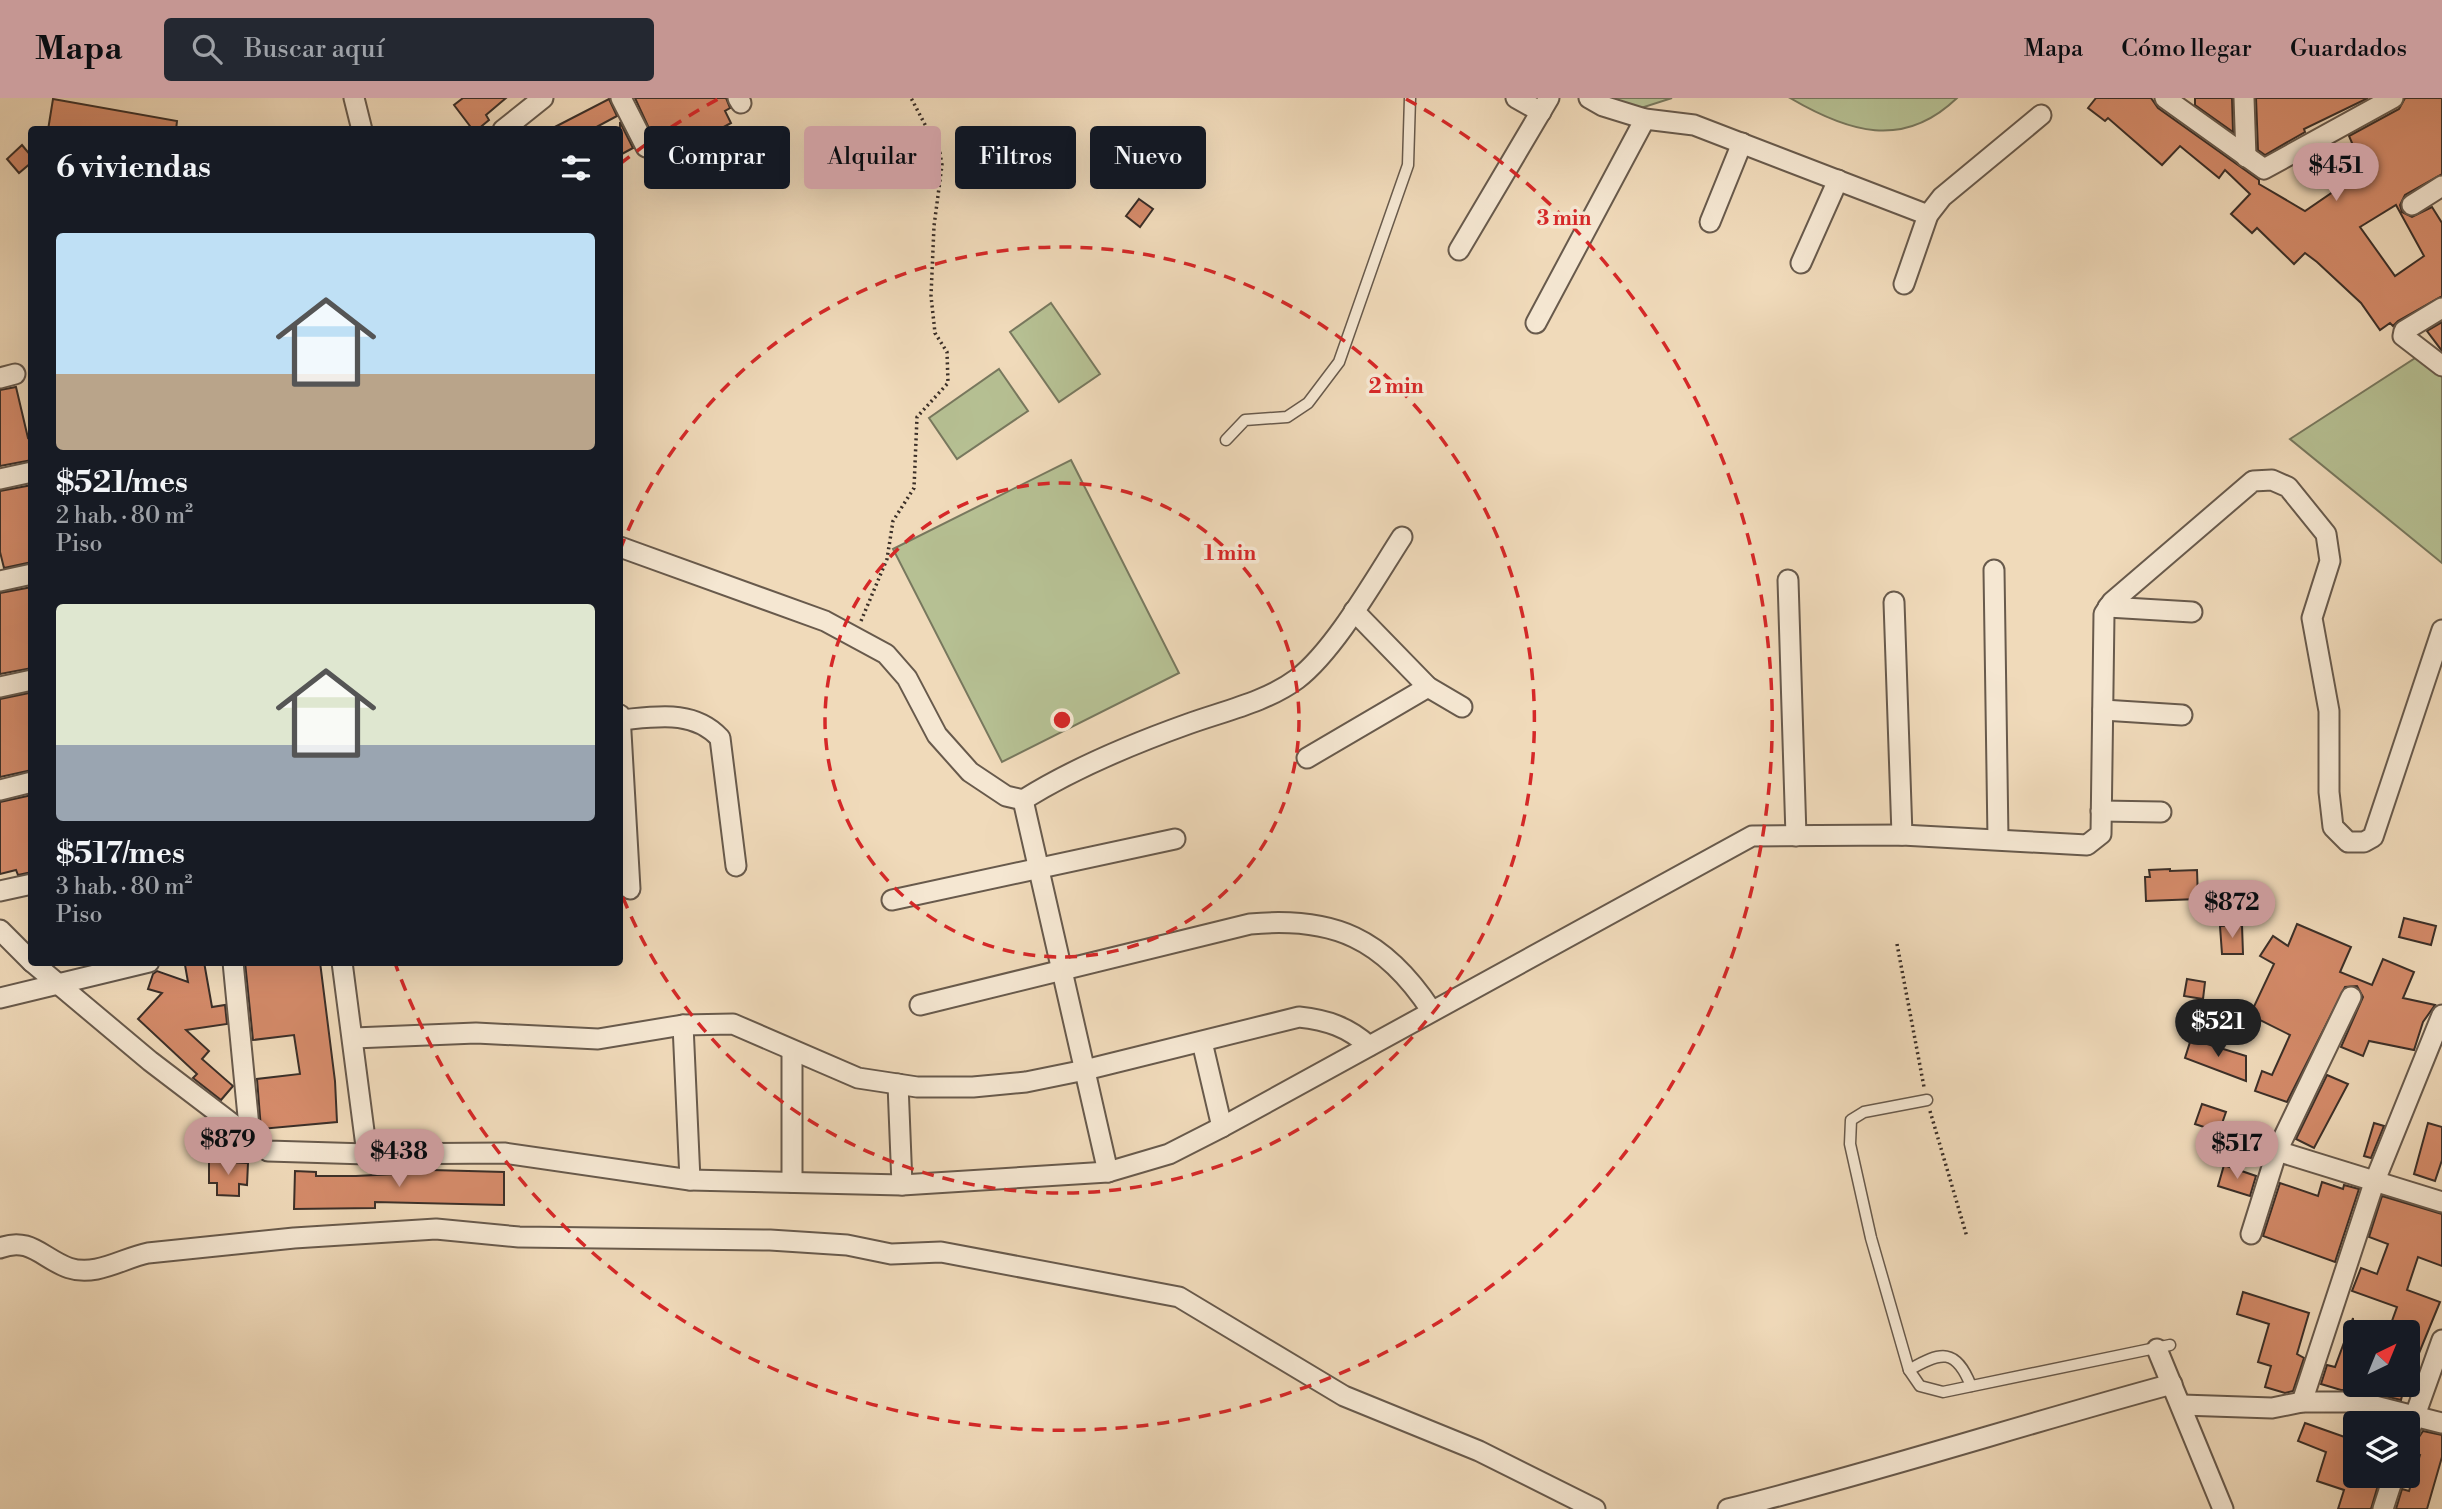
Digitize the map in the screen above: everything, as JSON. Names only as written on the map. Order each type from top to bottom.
[{"type":"street","points":[[354,98],[361,126]]},
{"type":"street","points":[[508,126],[543,98]]},
{"type":"street","points":[[621,98],[644,143]]},
{"type":"street","points":[[1460,250],[1545,105],[1516,98]]},
{"type":"street","points":[[1589,98],[1604,106],[1645,119],[1694,125],[1928,215]]},
{"type":"street","points":[[2165,98],[2264,169],[2393,98]]},
{"type":"street","points":[[2244,98],[2246,158]]},
{"type":"street","points":[[1904,284],[1928,215],[1942,197],[2041,115]]},
{"type":"street","points":[[1536,323],[1645,119]]},
{"type":"street","points":[[1710,222],[1742,143]]},
{"type":"street","points":[[1801,263],[1838,180]]},
{"type":"street","points":[[2412,205],[2442,186]]},
{"type":"street","points":[[2442,308],[2404,331],[2403,336],[2442,366]]},
{"type":"street","points":[[0,479],[28,473]]},
{"type":"street","points":[[36,966],[54,984],[268,1151],[527,1154],[691,1180],[902,1185],[1108,1172],[1169,1154],[1222,1127],[1752,836],[1902,835],[2087,845],[2101,834],[2104,614],[2108,607],[2253,481],[2272,480],[2288,487],[2326,534],[2330,561],[2312,618],[2329,711],[2329,792],[2333,827],[2348,842],[2364,842],[2373,837],[2442,630]]},
{"type":"street","points":[[623,548],[825,621],[886,654],[906,678],[937,735],[970,772],[1006,796],[1023,800],[1043,787],[1147,739],[1274,693],[1310,667],[1354,611],[1402,537]]},
{"type":"street","points":[[1994,570],[1998,839]]},
{"type":"street","points":[[0,581],[28,575]]},
{"type":"street","points":[[1788,580],[1796,835]]},
{"type":"street","points":[[1894,602],[1902,835]]},
{"type":"street","points":[[2108,607],[2192,612]]},
{"type":"street","points":[[1354,611],[1428,687],[1462,707]]},
{"type":"street","points":[[0,687],[28,681]]},
{"type":"street","points":[[1307,758],[1428,687]]},
{"type":"street","points":[[2102,710],[2182,715]]},
{"type":"street","points":[[623,719],[695,719],[708,725],[719,738],[736,866]]},
{"type":"street","points":[[623,770],[630,889]]},
{"type":"street","points":[[0,790],[28,783]]},
{"type":"street","points":[[1023,800],[1108,1172]]},
{"type":"street","points":[[2101,811],[2161,812]]},
{"type":"street","points":[[892,900],[1175,839]]},
{"type":"street","points":[[0,891],[28,885]]},
{"type":"street","points":[[920,1005],[1250,924],[1291,920],[1330,926],[1372,947],[1412,981],[1431,1010]]},
{"type":"street","points":[[0,930],[28,958]]},
{"type":"street","points":[[0,998],[132,966]]},
{"type":"street","points":[[233,966],[250,1137]]},
{"type":"street","points":[[343,966],[367,1154]]},
{"type":"street","points":[[2251,1234],[2277,1151],[2351,997]]},
{"type":"street","points":[[2302,1402],[2374,1183],[2442,1015]]},
{"type":"street","points":[[354,1038],[476,1033],[598,1039],[683,1025],[733,1024],[792,1052],[858,1078],[898,1084],[973,1087],[1027,1082],[1085,1070],[1299,1017],[1327,1020],[1356,1034],[1369,1046]]},
{"type":"street","points":[[683,1025],[691,1180]]},
{"type":"street","points":[[1202,1042],[1222,1127]]},
{"type":"street","points":[[792,1052],[792,1182]]},
{"type":"street","points":[[898,1084],[902,1185]]},
{"type":"street","points":[[2277,1151],[2442,1202]]},
{"type":"street","points":[[6,1245],[25,1243],[72,1269],[99,1270],[127,1257],[148,1253],[294,1238],[436,1230],[519,1237],[770,1240],[847,1245],[891,1254],[941,1252],[1179,1297],[1344,1396],[1479,1451],[1595,1509]]},
{"type":"street","points":[[2416,1411],[2442,1340]]},
{"type":"street","points":[[2163,1347],[2172,1384],[2223,1509]]},
{"type":"street","points":[[1728,1509],[1853,1478],[2042,1419],[2172,1384]]},
{"type":"street","points":[[2182,1405],[2272,1408],[2302,1402],[2359,1402],[2398,1411]]},
{"type":"street","points":[[2420,1416],[2442,1423]]},
{"type":"street","points":[[2383,1509],[2390,1488]]},
{"type":"lane","points":[[1226,440],[1245,420],[1287,417],[1308,403],[1339,362],[1408,165],[1410,98]]},
{"type":"lane","points":[[1927,1100],[1864,1112],[1851,1120],[1850,1144],[1871,1238],[1909,1370],[1920,1386],[1932,1391],[1971,1386],[2163,1347]]},
{"type":"lane","points":[[1909,1370],[1933,1356],[1949,1356],[1964,1368],[1971,1386]]},
{"type":"path","points":[[855,635],[887,559],[893,520],[914,488],[917,417],[948,383],[947,352],[934,332],[931,296],[934,226],[942,165],[940,153],[911,98]]},
{"type":"green space","points":[[1607,98],[1672,98],[1638,109]]},
{"type":"green space","points":[[1790,98],[1957,98],[1937,114],[1916,125],[1896,130],[1875,130],[1833,120]]},
{"type":"green space","points":[[1051,303],[1100,374],[1059,402],[1010,332]]},
{"type":"green space","points":[[2423,353],[2442,368],[2442,563],[2290,439]]},
{"type":"green space","points":[[999,369],[1028,411],[957,459],[929,418]]},
{"type":"green space","points":[[1071,460],[1179,673],[1002,762],[893,549]]},
{"type":"building","points":[[463,98],[506,98],[486,115],[489,120],[482,126],[470,126],[454,105]]},
{"type":"building","points":[[635,98],[726,98],[730,108],[725,111],[731,123],[726,126],[648,126]]},
{"type":"building","points":[[2096,98],[2151,98],[2158,108],[2259,180],[2259,184],[2305,211],[2340,187],[2334,155],[2355,150],[2349,136],[2399,109],[2405,98],[2442,98],[2442,174],[2405,195],[2400,205],[2402,212],[2412,217],[2432,207],[2442,223],[2442,296],[2393,326],[2390,323],[2380,330],[2361,303],[2317,262],[2305,253],[2294,264],[2257,228],[2252,233],[2231,214],[2250,194],[2225,170],[2219,178],[2180,146],[2162,165],[2108,118],[2105,121],[2088,108]],"holes":[[[2396,205],[2424,256],[2395,276],[2360,227]]]},
{"type":"building","points":[[2195,98],[2232,98],[2233,132],[2195,105]]},
{"type":"building","points":[[2256,98],[2368,98],[2304,129],[2305,132],[2265,155],[2258,150]]},
{"type":"building","points":[[53,99],[177,121],[176,126],[49,126]]},
{"type":"building","points":[[609,99],[617,116],[598,126],[557,126]]},
{"type":"building","points":[[623,128],[633,148],[623,153]]},
{"type":"building","points":[[22,145],[28,152],[28,165],[19,173],[7,159]]},
{"type":"building","points":[[1139,199],[1153,209],[1140,227],[1126,216]]},
{"type":"building","points":[[2442,322],[2442,351],[2427,331]]},
{"type":"building","points":[[16,387],[28,438],[28,461],[0,466],[0,390]]},
{"type":"building","points":[[28,486],[28,563],[4,568],[0,552],[0,491]]},
{"type":"building","points":[[28,588],[28,669],[0,674],[0,593]]},
{"type":"building","points":[[28,693],[28,771],[0,777],[0,699]]},
{"type":"building","points":[[28,796],[28,873],[18,875],[16,870],[0,874],[0,802]]},
{"type":"building","points":[[2149,870],[2197,870],[2198,899],[2146,901],[2145,877],[2150,877]]},
{"type":"building","points":[[2404,918],[2436,926],[2431,945],[2399,937]]},
{"type":"building","points":[[2297,924],[2351,947],[2340,972],[2372,985],[2383,959],[2414,972],[2403,998],[2435,1005],[2423,1022],[2414,1050],[2369,1041],[2363,1056],[2341,1047],[2363,997],[2357,986],[2345,987],[2287,1102],[2255,1091],[2262,1071],[2272,1075],[2290,1035],[2250,1015],[2274,964],[2260,956],[2273,936],[2288,946]]},
{"type":"building","points":[[2242,925],[2243,954],[2222,954],[2220,926]]},
{"type":"building","points":[[185,966],[205,966],[212,1007],[225,1005],[227,1024],[186,1030],[209,1051],[202,1059],[233,1086],[221,1100],[193,1078],[197,1074],[138,1019],[162,993],[148,989],[153,974],[157,971],[188,982]]},
{"type":"building","points":[[245,966],[321,966],[335,1081],[337,1122],[261,1129],[257,1079],[300,1074],[294,1035],[253,1040]]},
{"type":"building","points":[[2187,979],[2205,982],[2203,999],[2184,996]]},
{"type":"building","points":[[2191,1039],[2246,1056],[2246,1081],[2185,1058]]},
{"type":"building","points":[[2327,1075],[2348,1084],[2314,1148],[2296,1139]]},
{"type":"building","points":[[2202,1104],[2226,1112],[2219,1132],[2195,1124]]},
{"type":"building","points":[[2374,1123],[2384,1126],[2371,1158],[2364,1156]]},
{"type":"building","points":[[2428,1123],[2442,1127],[2442,1160],[2435,1181],[2414,1174]]},
{"type":"building","points":[[209,1161],[248,1163],[247,1185],[239,1184],[239,1196],[217,1195],[217,1183],[209,1183]]},
{"type":"building","points":[[2224,1165],[2256,1176],[2250,1196],[2218,1186]]},
{"type":"building","points":[[395,1169],[504,1172],[504,1205],[375,1202],[375,1208],[294,1209],[295,1171],[316,1172],[316,1176],[356,1176],[395,1174]]},
{"type":"building","points":[[2322,1182],[2343,1189],[2344,1185],[2359,1189],[2335,1262],[2263,1236],[2280,1183],[2318,1196]]},
{"type":"building","points":[[2382,1196],[2442,1214],[2442,1266],[2418,1257],[2407,1290],[2440,1302],[2420,1351],[2420,1320],[2392,1320],[2397,1307],[2352,1291],[2361,1268],[2377,1274],[2388,1244],[2369,1237]]},
{"type":"building","points":[[2243,1292],[2309,1313],[2297,1354],[2304,1358],[2293,1391],[2285,1393],[2265,1387],[2271,1366],[2258,1362],[2269,1324],[2237,1314]]},
{"type":"building","points":[[2343,1345],[2343,1390],[2321,1384],[2327,1365],[2335,1367]]},
{"type":"building","points":[[2305,1423],[2343,1436],[2343,1488],[2377,1488],[2371,1509],[2338,1509],[2344,1490],[2317,1481],[2326,1452],[2298,1441]]},
{"type":"building","points":[[2423,1431],[2442,1435],[2442,1457],[2427,1509],[2396,1509],[2402,1489],[2409,1491],[2410,1488],[2420,1488],[2420,1436]]}]
